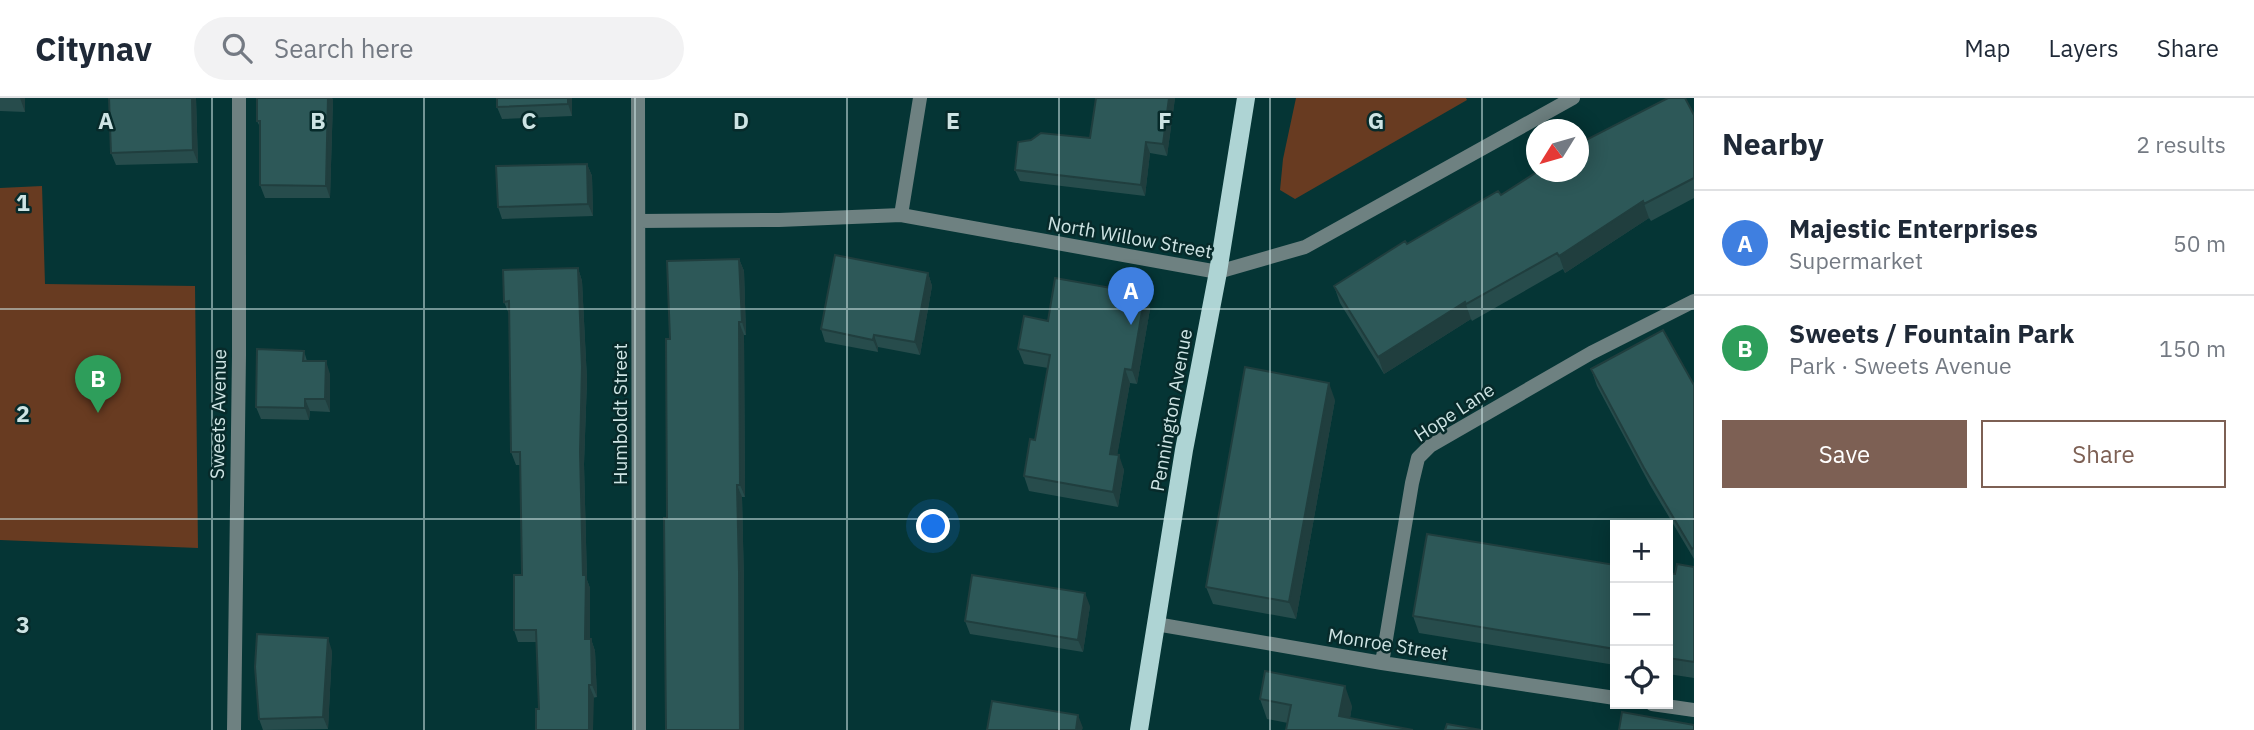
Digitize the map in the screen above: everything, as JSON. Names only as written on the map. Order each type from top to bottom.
[{"type":"main road","name":"Pennington Avenue","points":[[1139,730],[1184,450],[1218,272],[1246,98]]},
{"type":"street","name":"Sweets Avenue","points":[[234,730],[239,98]]},
{"type":"street","name":"Humboldt Street","points":[[638,98],[639,730]]},
{"type":"street","points":[[901,215],[920,98]]},
{"type":"street","name":"North Willow Street","points":[[639,221],[779,220],[901,215],[1218,272],[1306,247],[1573,98]]},
{"type":"street","name":"Hope Lane","points":[[1382,663],[1399,548],[1418,458],[1430,446],[1591,353],[1692,306]]},
{"type":"street","name":"Monroe Street","points":[[1156,624],[1382,663],[1610,697]]},
{"type":"street","points":[[1673,707],[1694,710]]},
{"type":"shaded area","points":[[1296,98],[1467,100],[1295,199],[1280,190],[1283,159]]},
{"type":"shaded area","points":[[42,186],[45,284],[195,286],[198,548],[0,540],[0,188]]},
{"type":"building","points":[[109,98],[192,98],[193,150],[111,153]]},
{"type":"building","points":[[257,98],[328,98],[326,186],[260,185],[260,121],[257,121]]},
{"type":"building","points":[[497,98],[568,98],[568,104],[497,107]]},
{"type":"building","points":[[1096,98],[1169,98],[1163,144],[1146,142],[1141,185],[1015,170],[1018,142],[1031,140],[1041,133],[1090,138]]},
{"type":"building","points":[[1668,98],[1685,98],[1694,115],[1694,178],[1644,204],[1643,201],[1559,256],[1557,253],[1466,304],[1465,302],[1378,357],[1334,286],[1405,241],[1407,244],[1498,191],[1501,195],[1526,179],[1526,182],[1589,182],[1589,138]]},
{"type":"building","points":[[587,164],[588,204],[498,207],[496,166]]},
{"type":"building","points":[[835,255],[928,273],[915,342],[874,335],[873,340],[821,329]]},
{"type":"building","points":[[739,259],[742,322],[739,322],[740,485],[737,485],[740,730],[666,730],[664,518],[667,518],[666,339],[670,339],[667,261]]},
{"type":"building","points":[[578,268],[582,367],[580,452],[583,575],[586,575],[585,639],[591,639],[589,730],[536,730],[536,709],[539,709],[536,630],[514,630],[514,575],[522,575],[520,452],[511,452],[509,301],[504,302],[503,270]]},
{"type":"building","points":[[1055,278],[1145,294],[1132,370],[1125,369],[1110,454],[1119,455],[1113,492],[1024,476],[1030,439],[1035,440],[1050,355],[1018,349],[1024,316],[1048,321]]},
{"type":"building","points":[[1663,330],[1694,385],[1692,549],[1644,468],[1591,369]]},
{"type":"building","points":[[257,349],[304,351],[303,361],[326,361],[325,399],[305,399],[305,408],[256,407]]},
{"type":"building","points":[[1245,367],[1329,383],[1289,602],[1206,587]]},
{"type":"building","points":[[1427,534],[1610,564],[1610,648],[1413,616]]},
{"type":"building","points":[[1677,564],[1694,567],[1694,662],[1673,659]]},
{"type":"building","points":[[972,575],[1085,593],[1078,640],[965,621]]},
{"type":"building","points":[[257,634],[328,638],[323,717],[259,719],[255,667]]},
{"type":"building","points":[[1265,671],[1345,686],[1339,716],[1413,730],[1286,730],[1291,705],[1260,699]]},
{"type":"building","points":[[992,701],[1078,715],[1076,730],[987,730]]},
{"type":"building","points":[[1622,712],[1694,725],[1694,730],[1619,730]]},
{"type":"building","points":[[1447,724],[1481,730],[1445,730]]},
{"type":"place","name":"Majestic Enterprises","points":[[1131,325]]},
{"type":"place","name":"Sweets / Fountain Park","points":[[98,413]]}]
